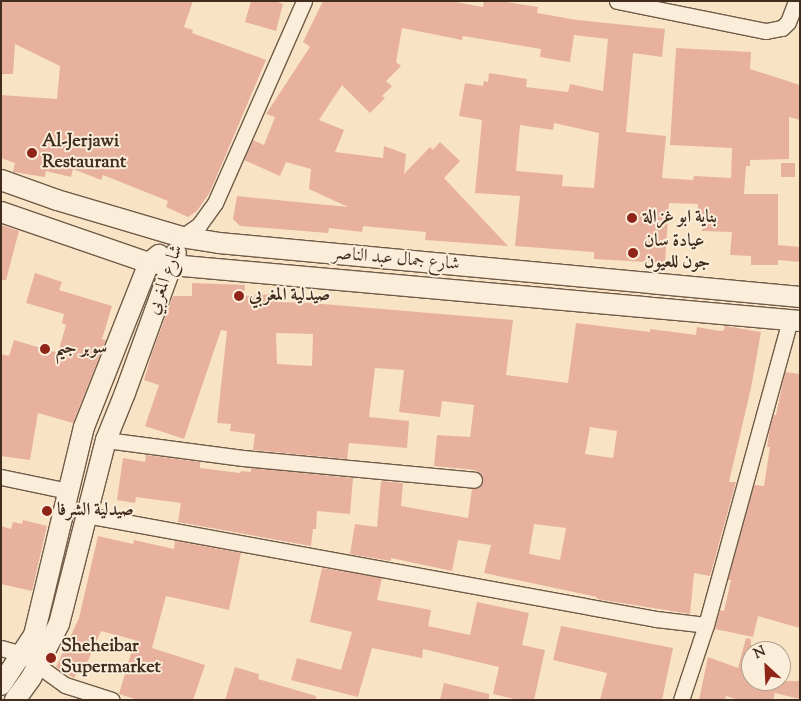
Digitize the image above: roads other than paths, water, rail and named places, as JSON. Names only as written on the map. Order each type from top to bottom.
[{"type":"main road","name":"شارع جمال عبد الناصر","points":[[1,180],[57,200],[182,237],[228,244],[800,297]]},
{"type":"main road","name":"شارع جمال عبد الناصر","points":[[1,212],[149,263],[795,320]]},
{"type":"main road","name":"شارع المغربي","points":[[15,700],[30,659],[34,635],[84,427],[149,263],[182,237]]},
{"type":"main road","name":"شارع المغربي","points":[[1,685],[30,659],[59,624],[106,440],[129,384],[182,237]]},
{"type":"street","points":[[182,237],[199,225],[215,203],[304,1]]},
{"type":"street","points":[[617,1],[766,31],[782,28],[788,22],[796,1]]},
{"type":"street","points":[[681,700],[706,625],[795,320]]},
{"type":"street","points":[[106,440],[263,460],[474,480]]},
{"type":"street","points":[[1,477],[68,492]]},
{"type":"street","points":[[86,515],[656,620],[706,625]]},
{"type":"street","points":[[1,648],[30,659],[65,686],[112,700]]},
{"type":"place","name":"Al-Jerjawi Restaurant","points":[[32,153]]},
{"type":"place","name":"بناية ابو غزالة","points":[[632,218]]},
{"type":"place","name":"عيادة سان جون للعيون","points":[[633,253]]},
{"type":"place","name":"صيدلية المغربي","points":[[239,296]]},
{"type":"place","name":"سوبر جيم","points":[[45,349]]},
{"type":"place","name":"صيدلية الشرفا","points":[[47,511]]},
{"type":"place","name":"Sheheibar Supermarket","points":[[51,658]]}]
